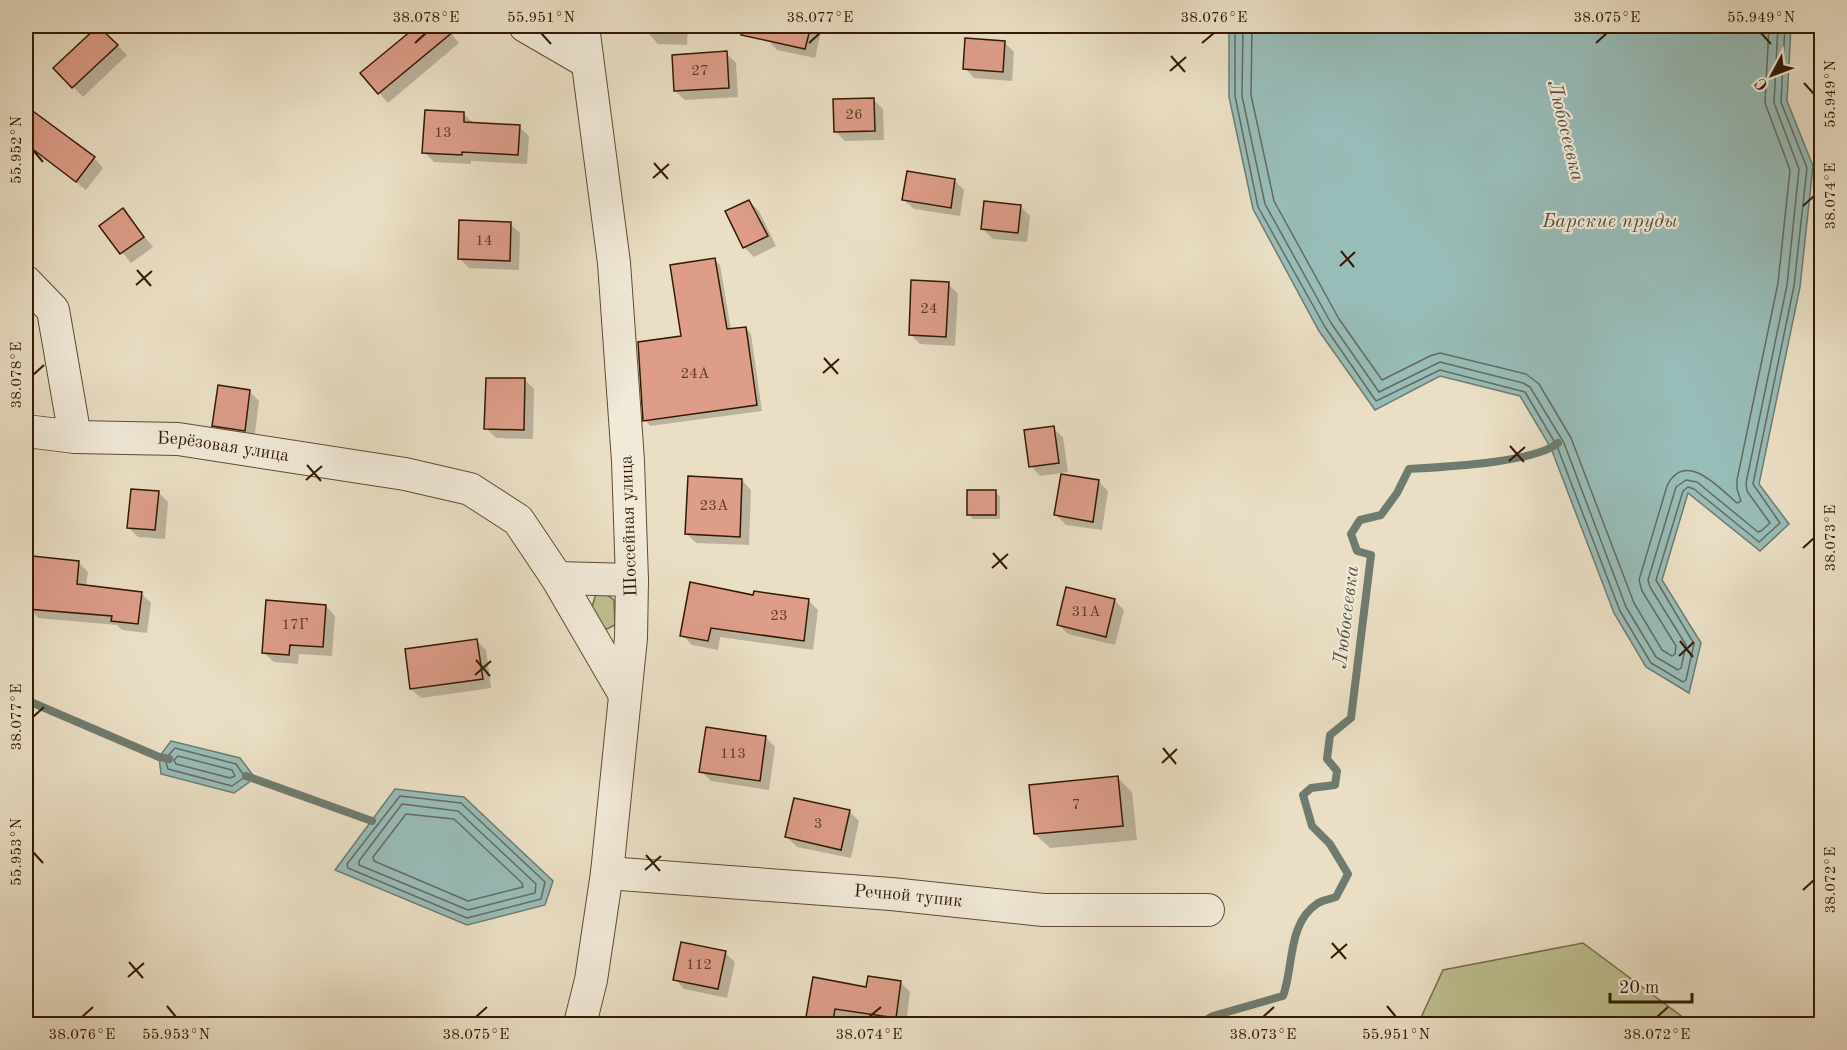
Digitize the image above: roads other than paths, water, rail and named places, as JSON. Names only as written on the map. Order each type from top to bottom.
[{"type":"street","points":[[525,26],[587,62]]},
{"type":"street","name":"Шоссейная улица","points":[[580,1024],[591,980],[607,873],[631,638],[632,580],[628,461],[614,263],[583,26]]},
{"type":"street","points":[[26,282],[53,310],[75,436]]},
{"type":"street","name":"Берёзовая улица","points":[[26,431],[75,436],[178,439],[405,474],[470,489],[518,520],[557,578],[626,695]]},
{"type":"street","points":[[557,578],[632,580]]},
{"type":"street","name":"Речной тупик","points":[[607,873],[891,894],[1042,910],[1208,910]]},
{"type":"water","name":"Барские пруды","points":[[1229,26],[1791,26],[1787,101],[1813,166],[1800,287],[1759,484],[1789,524],[1760,551],[1688,493],[1662,580],[1701,643],[1689,693],[1646,667],[1614,613],[1551,448],[1520,396],[1440,376],[1375,410],[1319,331],[1253,209],[1229,97]]},
{"type":"water","points":[[171,741],[240,758],[255,778],[234,793],[161,774],[159,757]]},
{"type":"water","points":[[395,789],[464,797],[553,881],[545,905],[467,925],[335,870]]},
{"type":"waterway","name":"Любосеевка","points":[[1199,1024],[1213,1016],[1283,996],[1293,946],[1301,922],[1318,903],[1336,897],[1348,874],[1330,844],[1312,826],[1303,795],[1311,788],[1335,785],[1337,771],[1327,759],[1330,735],[1351,718],[1371,555],[1357,551],[1351,534],[1360,520],[1381,515],[1397,493],[1409,469],[1509,459],[1546,450],[1558,443]]},
{"type":"waterway","points":[[26,700],[159,757],[169,759]]},
{"type":"waterway","points":[[246,776],[372,821]]}]
